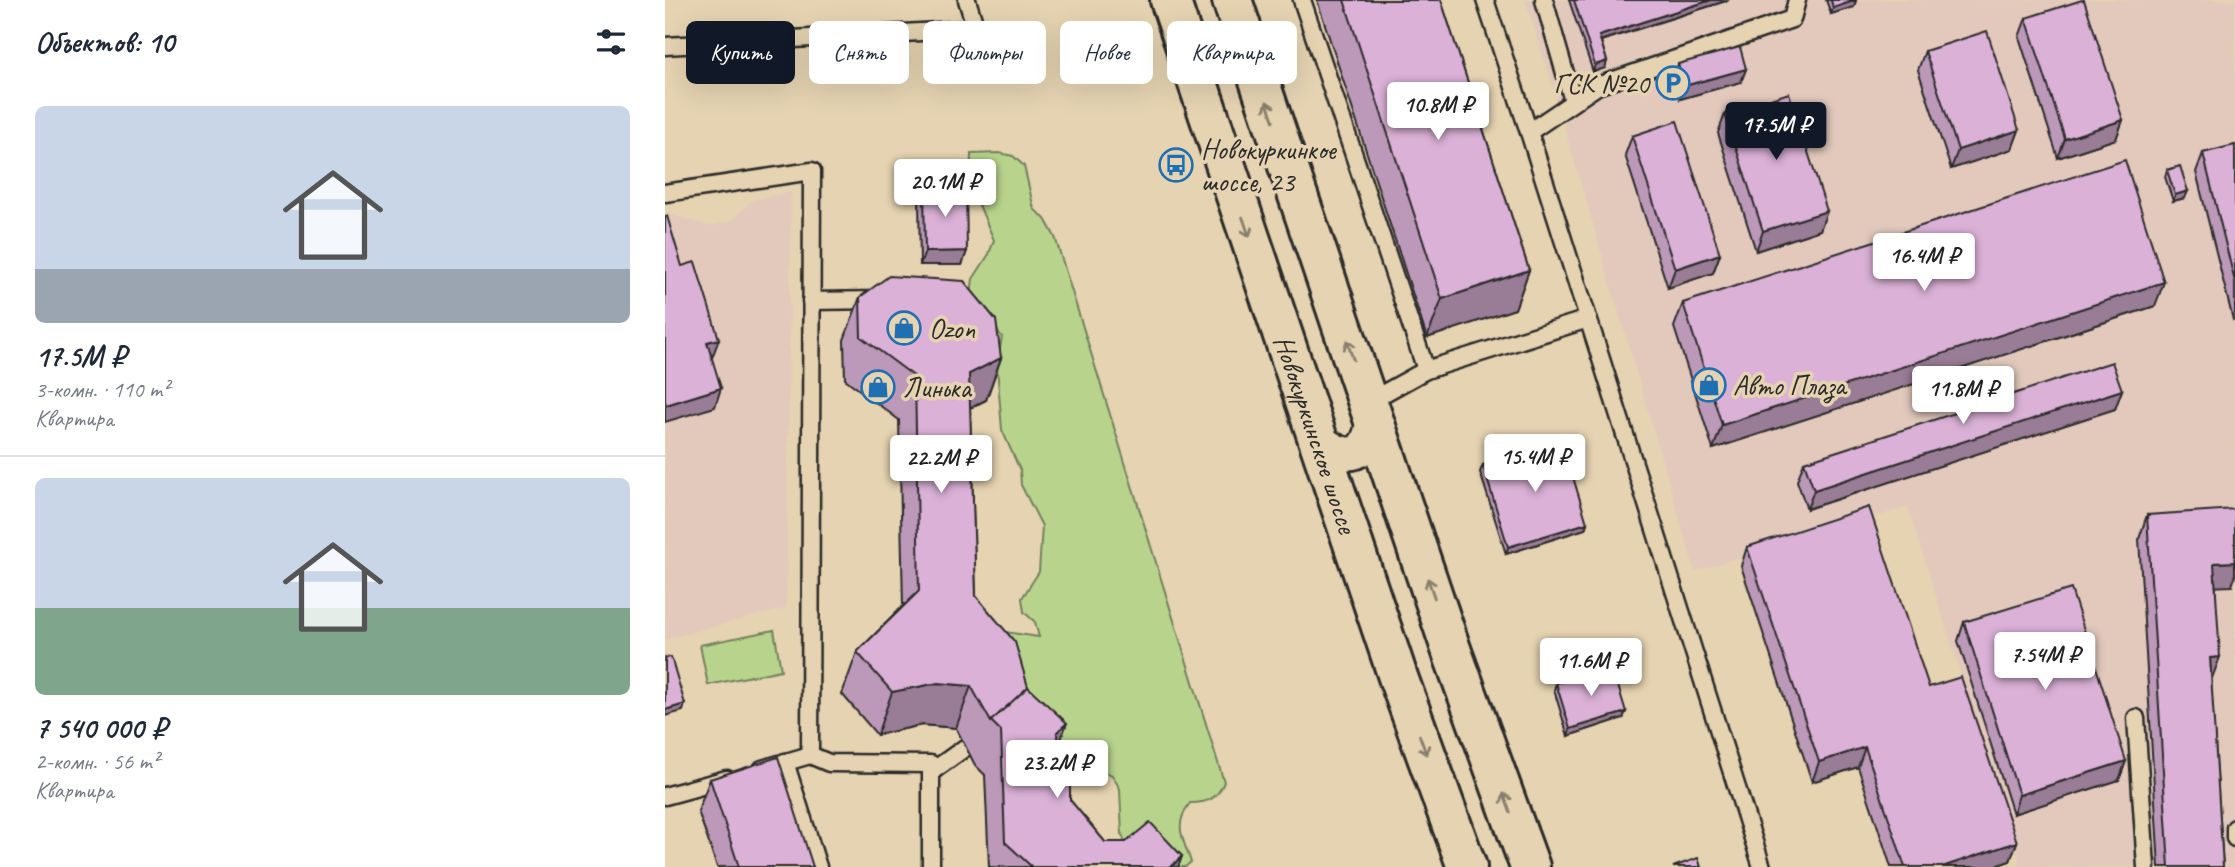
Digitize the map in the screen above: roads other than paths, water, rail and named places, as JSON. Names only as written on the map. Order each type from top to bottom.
[{"type":"main road","name":"Новокуркинское шоссе","points":[[1170,0],[1399,680],[1467,867]]},
{"type":"main road","points":[[1232,0],[1456,662],[1530,867]]},
{"type":"main road","points":[[1399,680],[1404,653],[1411,646],[1423,642],[1435,642],[1456,662]]},
{"type":"street","points":[[1317,438],[1330,449],[1355,453],[1366,446],[1371,434],[1370,409]]},
{"type":"lane","points":[[665,46],[976,29],[967,0]]},
{"type":"lane","points":[[1302,0],[1426,370]]},
{"type":"lane","points":[[1486,0],[1762,867]]},
{"type":"lane","points":[[1544,0],[1573,102]]},
{"type":"lane","points":[[1528,132],[1597,86],[1792,19],[1797,0]]},
{"type":"lane","points":[[665,193],[812,171],[810,755]]},
{"type":"lane","points":[[811,301],[901,299]]},
{"type":"lane","points":[[1370,409],[1426,370],[1588,319]]},
{"type":"lane","points":[[2136,718],[2146,867]]},
{"type":"lane","points":[[931,772],[966,747]]},
{"type":"lane","points":[[665,796],[810,755],[829,763],[931,764],[931,867]]},
{"type":"lane","points":[[785,762],[818,867]]},
{"type":"lane","points":[[2235,828],[2235,838]]},
{"type":"place","name":"ГСК №20","points":[[1673,83]]},
{"type":"place","name":"Новокуркинкое шоссе, 23","points":[[1176,165]]},
{"type":"place","name":"Ozon","points":[[904,328]]},
{"type":"place","name":"Авто Плаза","points":[[1709,385]]},
{"type":"place","name":"Линька","points":[[878,387]]}]
